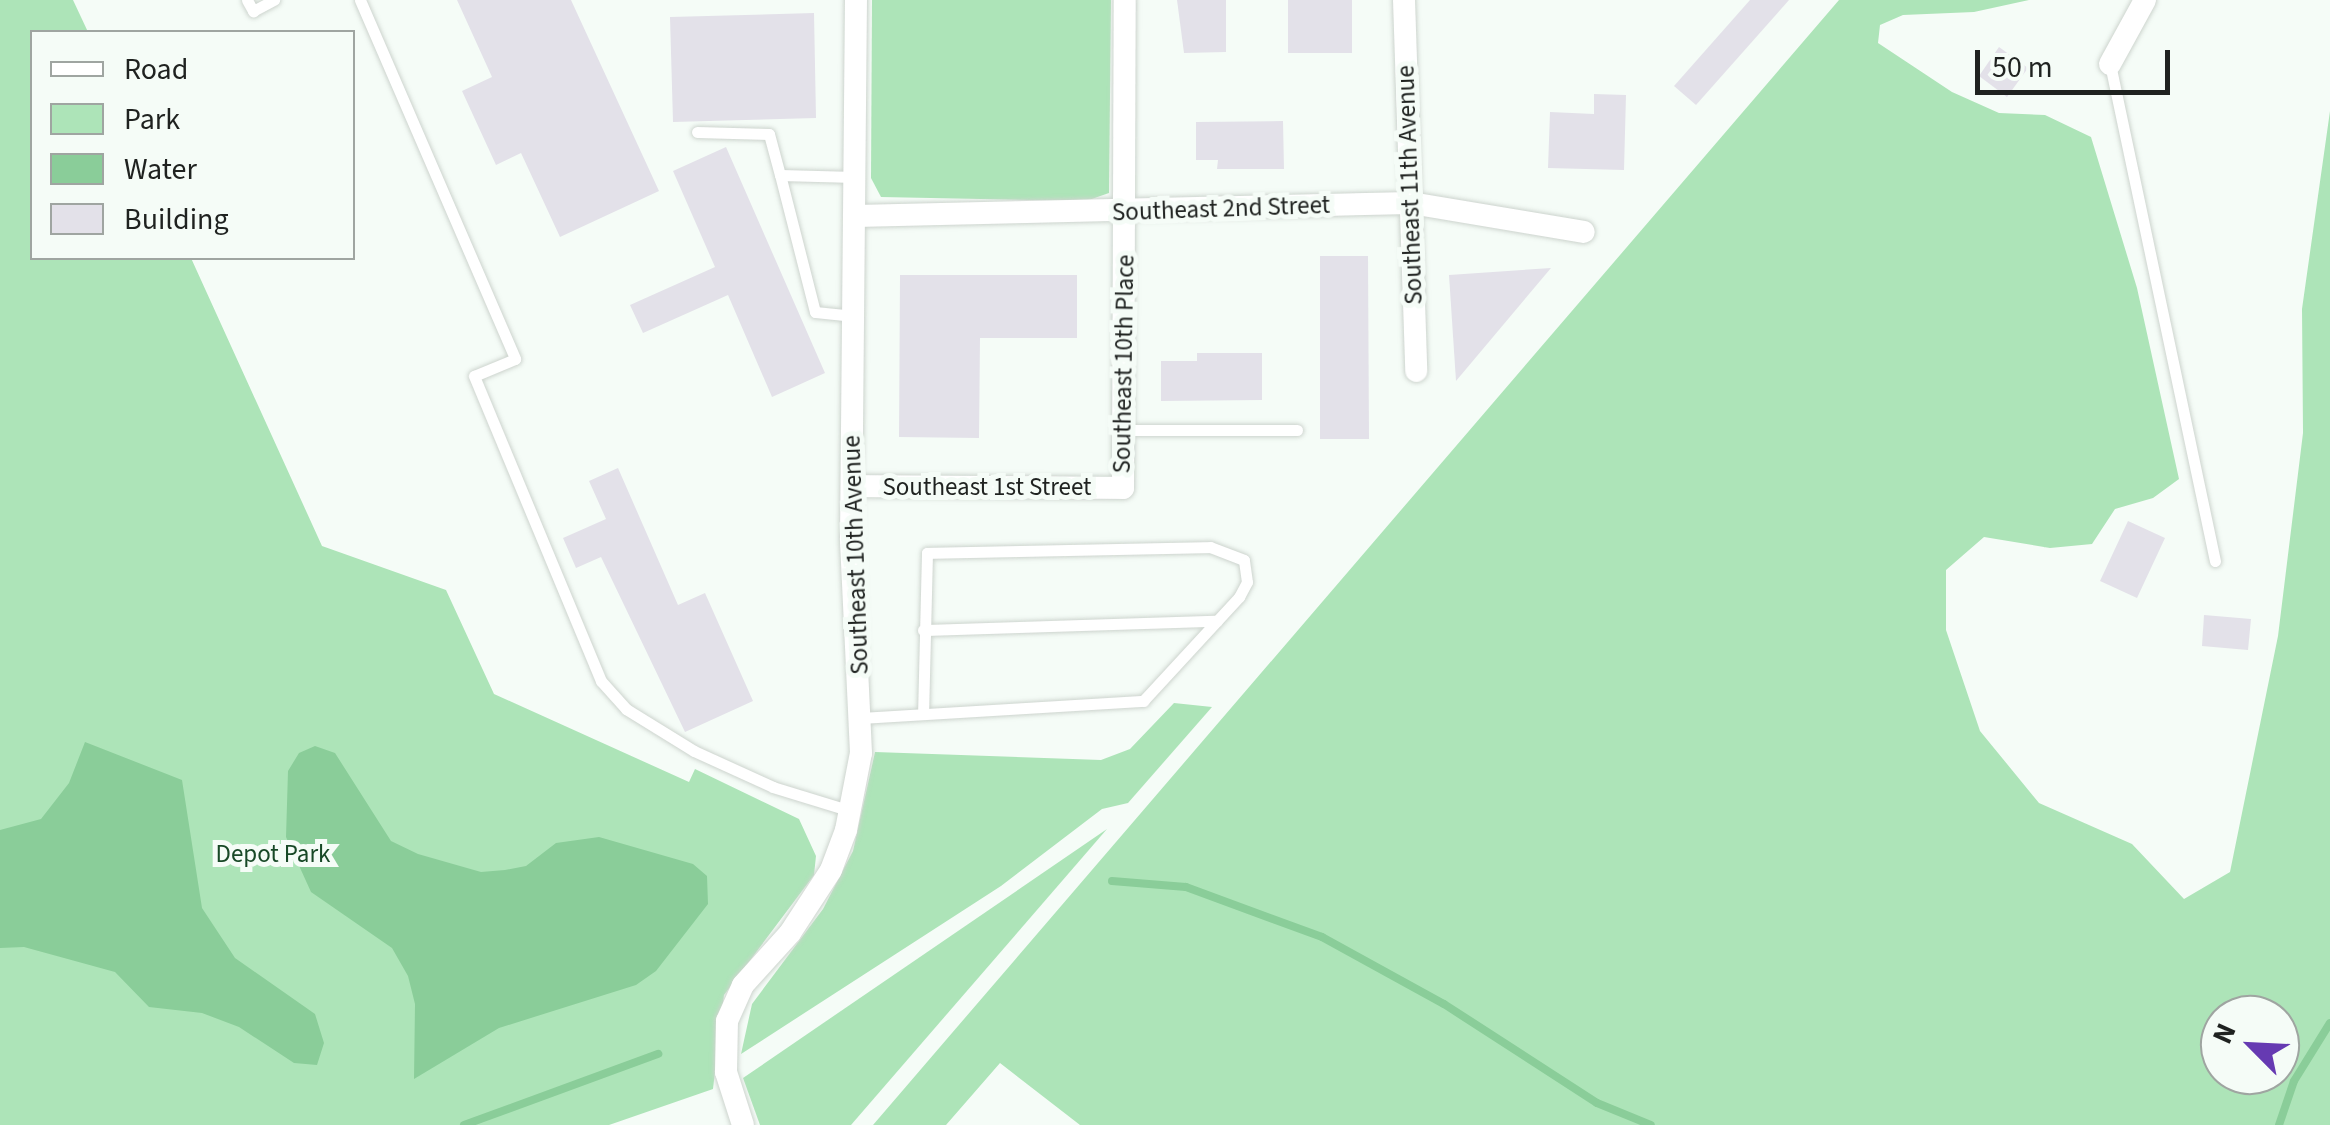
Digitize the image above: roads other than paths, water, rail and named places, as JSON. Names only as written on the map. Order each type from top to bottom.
[{"type":"street","name":"Southeast 10th Avenue","points":[[743,1125],[726,1072],[733,1003],[818,894],[851,811],[862,718],[852,486],[856,0]]},
{"type":"street","name":"Southeast 10th Place","points":[[1123,488],[1125,0]]},
{"type":"street","name":"Southeast 11th Avenue","points":[[1404,0],[1416,371]]},
{"type":"street","points":[[2110,64],[2145,0]]},
{"type":"street","name":"Southeast 2nd Street","points":[[856,216],[1410,203],[1584,232]]},
{"type":"street","name":"Southeast 1st Street","points":[[852,486],[1123,488]]},
{"type":"lane","points":[[250,6],[274,0]]},
{"type":"lane","points":[[360,0],[515,359],[474,376],[601,681],[626,708],[694,750],[772,787],[851,811]]},
{"type":"lane","points":[[2110,64],[2215,561]]},
{"type":"lane","points":[[697,132],[769,134],[814,312],[854,316]]},
{"type":"lane","points":[[780,175],[855,176]]},
{"type":"lane","points":[[1124,430],[1297,430]]},
{"type":"lane","points":[[862,718],[1132,705],[1153,694],[1247,582],[1244,560],[1223,549],[938,549],[927,553],[923,564],[922,713]]},
{"type":"lane","points":[[923,630],[1217,620]]},
{"type":"water","points":[[85,742],[182,780],[202,908],[235,958],[315,1014],[324,1043],[317,1065],[294,1063],[239,1027],[202,1013],[149,1007],[115,972],[24,947],[0,948],[0,830],[41,819],[69,783]]},
{"type":"water","points":[[315,746],[335,753],[391,841],[418,854],[481,872],[505,870],[526,866],[556,843],[599,837],[693,864],[707,876],[708,904],[656,971],[636,985],[499,1028],[414,1079],[415,1004],[408,976],[392,948],[311,892],[286,837],[288,771],[299,753]]},
{"type":"waterway","points":[[1112,881],[1186,887],[1322,937],[1444,1004],[1597,1103],[1651,1125]]},
{"type":"waterway","points":[[2279,1125],[2294,1081],[2330,1023]]},
{"type":"waterway","points":[[464,1125],[658,1054]]},
{"type":"park label","name":"Depot Park","points":[[273,854]]}]
